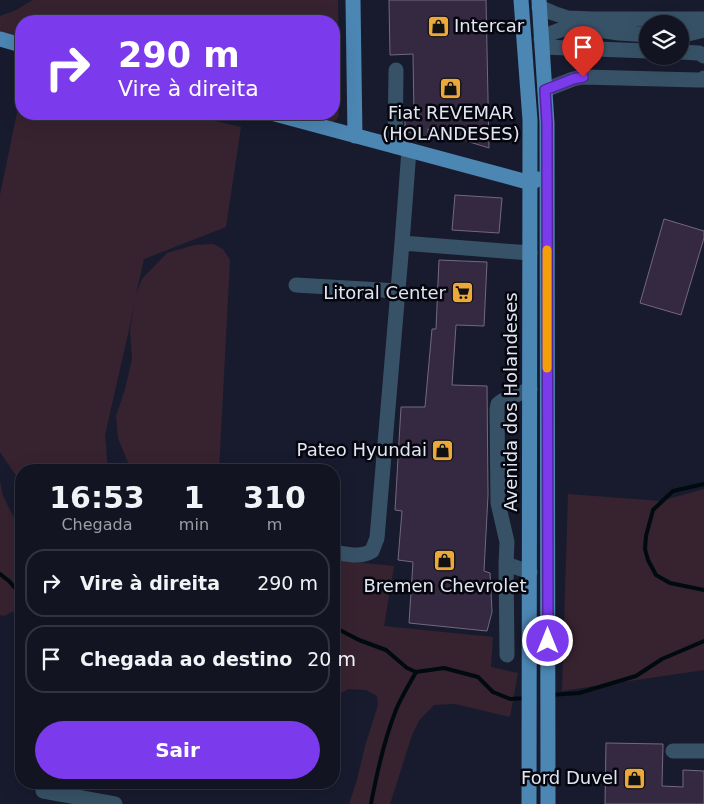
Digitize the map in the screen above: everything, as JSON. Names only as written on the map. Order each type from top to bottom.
[{"type":"main road","points":[[353,0],[355,136]]},
{"type":"main road","name":"Avenida dos Holandeses","points":[[522,0],[530,120],[531,183],[529,804]]},
{"type":"main road","name":"Avenida dos Holandeses","points":[[539,4],[547,123],[548,804]]},
{"type":"main road","points":[[0,39],[15,43]]},
{"type":"main road","points":[[297,120],[531,183],[547,175]]},
{"type":"street","points":[[539,4],[552,13],[568,18],[639,20]]},
{"type":"street","points":[[607,19],[629,12],[662,9],[690,9],[704,12]]},
{"type":"street","points":[[689,21],[704,19]]},
{"type":"street","points":[[689,23],[704,24]]},
{"type":"street","points":[[542,43],[554,31],[567,28],[639,27]]},
{"type":"street","points":[[591,29],[639,35]]},
{"type":"street","points":[[689,34],[704,30]]},
{"type":"street","points":[[542,43],[639,50]]},
{"type":"street","points":[[689,52],[699,53],[704,56]]},
{"type":"street","points":[[340,553],[366,554],[372,551],[377,538],[402,243],[402,148],[396,70]]},
{"type":"street","points":[[545,90],[583,77],[698,80],[704,78]]},
{"type":"street","points":[[402,243],[530,253]]},
{"type":"street","points":[[296,285],[398,291]]},
{"type":"street","points":[[507,655],[507,542],[498,504],[497,410],[498,404],[502,401],[530,389]]},
{"type":"street","points":[[506,564],[530,572]]},
{"type":"street","points":[[673,751],[704,751]]},
{"type":"street","points":[[43,792],[115,804]]},
{"type":"shaded area","points":[[33,0],[338,0],[338,15],[15,15],[15,37],[0,33],[0,16],[14,11]]},
{"type":"shaded area","points":[[15,120],[211,120],[241,127],[226,227],[144,259],[136,294],[142,279],[167,253],[195,245],[213,244],[223,249],[230,260],[219,464],[129,464],[118,438],[116,416],[132,359],[130,330],[135,303],[105,435],[107,464],[15,464],[15,474],[0,452],[0,195]]},
{"type":"shaded area","points":[[318,120],[336,120],[332,123]]},
{"type":"shaded area","points":[[0,481],[3,496],[15,520],[15,612],[5,616],[0,615]]},
{"type":"shaded area","points":[[704,489],[704,670],[562,691],[568,494],[661,501]]},
{"type":"shaded area","points":[[340,561],[394,566],[384,626],[493,637],[491,667],[518,673],[510,717],[455,704],[434,705],[420,719],[412,735],[390,804],[349,804],[378,705],[377,696],[366,690],[348,689],[340,694]]},
{"type":"building","points":[[389,0],[486,0],[489,148],[428,129],[428,138],[405,131],[405,116],[414,116],[413,54],[390,55]]},
{"type":"building","points":[[455,195],[502,198],[499,233],[452,230]]},
{"type":"building","points":[[664,219],[704,231],[704,238],[681,315],[640,303]]},
{"type":"building","points":[[439,260],[487,262],[484,326],[456,325],[452,385],[487,386],[488,495],[484,571],[490,573],[492,612],[487,631],[409,623],[413,562],[398,560],[402,511],[395,510],[401,407],[425,407],[432,329],[436,329]]},
{"type":"building","name":"Ford Duvel","points":[[606,743],[663,744],[662,786],[683,787],[683,770],[704,771],[704,804],[605,804]]},
{"type":"waterway","points":[[704,484],[673,491],[653,510],[646,536],[645,549],[648,560],[656,575],[670,583],[704,590]]},
{"type":"waterway","points":[[0,574],[15,588]]},
{"type":"waterway","points":[[340,630],[359,640],[386,650],[407,668],[416,672]]},
{"type":"waterway","points":[[550,695],[579,693],[636,676],[662,659],[704,641]]},
{"type":"waterway","points":[[371,804],[381,756],[392,721],[400,700],[416,672],[444,668],[478,677],[493,692],[510,699],[526,698]]},
{"type":"slow traffic","points":[[547,250],[547,368]]},
{"type":"place","name":"Intercar","points":[[438,26]]},
{"type":"place","name":"Fiat REVEMAR (HOLANDESES)","points":[[451,88]]},
{"type":"place","name":"Litoral Center","points":[[462,293]]},
{"type":"place","name":"Pateo Hyundai","points":[[443,450]]},
{"type":"place","name":"Bremen Chevrolet","points":[[445,561]]},
{"type":"place","name":"Ford Duvel","points":[[634,778]]},
{"type":"route","points":[[548,641],[547,123],[545,90],[583,77]]}]
